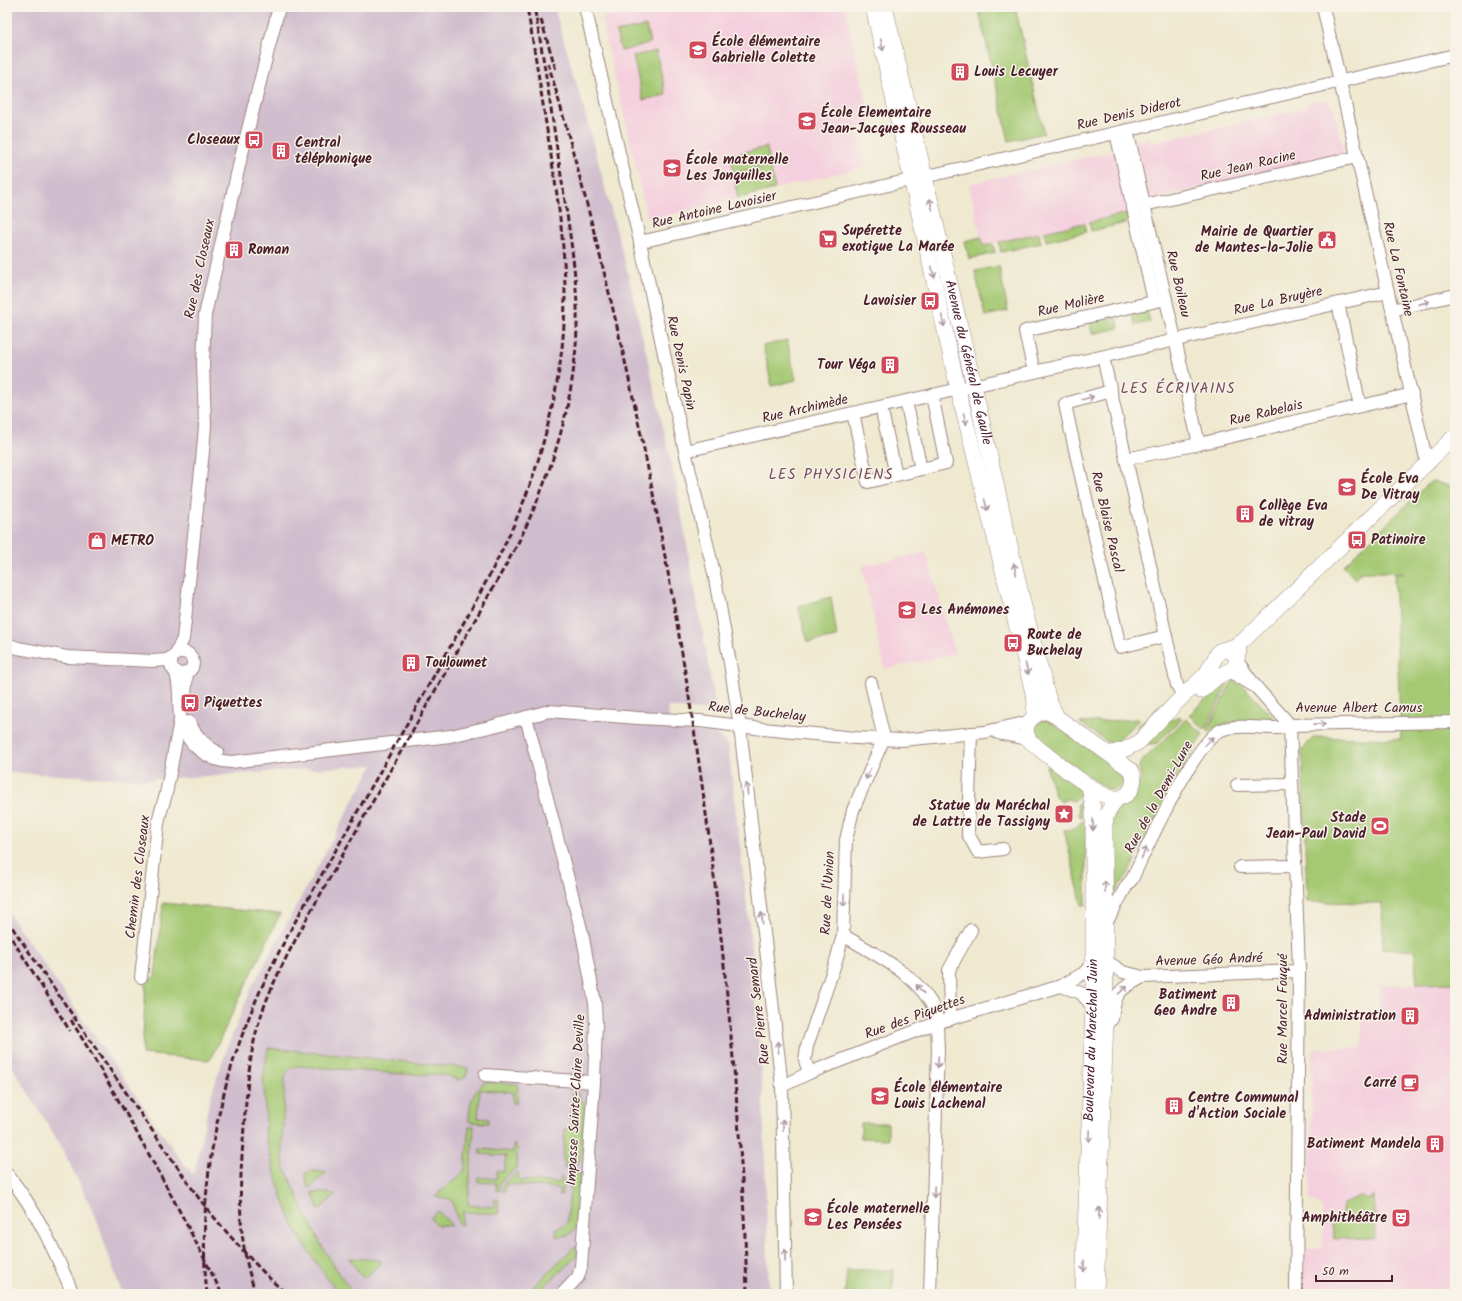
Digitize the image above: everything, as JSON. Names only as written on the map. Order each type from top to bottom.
[{"type":"main road","name":"Avenue du Général de Gaulle","points":[[873,7],[974,386],[1024,607],[1049,701],[1057,717]]},
{"type":"main road","name":"Avenue du Général de Gaulle","points":[[885,7],[958,390],[1035,702],[1032,719],[1026,732],[1028,739]]},
{"type":"main road","points":[[1110,754],[1126,749],[1139,742],[1206,674],[1218,654],[1243,641],[1455,436]]},
{"type":"main road","points":[[1156,725],[1179,712],[1214,679],[1232,666],[1243,641]]},
{"type":"main road","points":[[1218,654],[1215,664],[1218,669],[1232,666]]},
{"type":"main road","points":[[1032,719],[1046,712],[1057,717],[1133,772]]},
{"type":"main road","points":[[1028,739],[1089,786],[1105,796],[1117,798],[1124,796],[1131,790],[1134,783],[1134,755],[1139,742]]},
{"type":"main road","name":"Boulevard du Maréchal Juin","points":[[1089,786],[1093,809],[1099,961],[1105,1038],[1096,1294]]},
{"type":"main road","name":"Boulevard du Maréchal Juin","points":[[1083,1294],[1093,1007],[1105,924],[1105,817],[1109,808],[1117,798]]},
{"type":"street","name":"Rue des Closeaux","points":[[174,655],[183,638],[205,426],[203,356],[205,315],[240,158],[279,7]]},
{"type":"street","name":"Rue Denis Papin","points":[[585,7],[640,242],[685,451],[714,573],[740,727]]},
{"type":"street","name":"Rue La Fontaine","points":[[1323,7],[1428,463]]},
{"type":"street","name":"Rue Denis Diderot","points":[[918,178],[1455,55]]},
{"type":"street","name":"Rue Boileau","points":[[1122,132],[1144,205],[1160,300],[1175,340],[1199,444]]},
{"type":"street","points":[[1122,132],[1160,300]]},
{"type":"street","name":"Rue Jean Racine","points":[[1144,205],[1357,157]]},
{"type":"street","name":"Rue Antoine Lavoisier","points":[[640,242],[918,178]]},
{"type":"street","name":"Rue La Bruyère","points":[[1175,340],[1388,292]]},
{"type":"street","points":[[1392,310],[1455,295]]},
{"type":"street","name":"Rue Molière","points":[[1034,372],[1025,331],[1160,300]]},
{"type":"street","points":[[1338,303],[1360,406]]},
{"type":"street","points":[[853,413],[868,482],[946,463],[932,395],[1175,340]]},
{"type":"street","points":[[1103,357],[1177,685],[1183,696]]},
{"type":"street","name":"Rue Blaise Pascal","points":[[1111,391],[1065,404],[1120,647],[1166,636]]},
{"type":"street","name":"Rue Rabelais","points":[[1126,460],[1412,394]]},
{"type":"street","name":"Rue Archimède","points":[[685,451],[932,395]]},
{"type":"street","points":[[906,401],[921,469]]},
{"type":"street","points":[[881,407],[896,475]]},
{"type":"street","name":"Rue des Closeaux","points":[[183,638],[190,656]]},
{"type":"street","points":[[7,644],[18,648],[67,657],[153,661],[166,660],[174,655],[184,652],[190,656],[193,664],[187,672],[182,674],[165,664],[153,661]]},
{"type":"street","points":[[174,655],[171,665],[177,678],[180,718],[182,726],[195,740]]},
{"type":"street","name":"Avenue Albert Camus","points":[[1232,666],[1256,687],[1290,725],[1455,722]]},
{"type":"street","points":[[187,672],[185,706],[195,740]]},
{"type":"street","points":[[871,683],[884,738]]},
{"type":"street","name":"Rue de Buchelay","points":[[195,740],[205,755],[217,760],[231,762],[450,736],[490,728],[549,711],[700,721],[740,727],[855,738],[884,738],[902,740],[985,732],[1011,735],[1028,739]]},
{"type":"street","name":"Impasse Sainte-Claire Deville","points":[[526,717],[580,926],[595,1003],[596,1024],[594,1082],[581,1267],[578,1278],[562,1294]]},
{"type":"street","name":"Chemin des Closeaux","points":[[141,977],[158,824],[166,794],[180,718]]},
{"type":"street","name":"Rue de Buchelay","points":[[985,732],[1032,719]]},
{"type":"street","name":"Rue Marcel Fouqué","points":[[1290,725],[1299,971],[1296,1294]]},
{"type":"street","name":"Rue de la Demi-Lune","points":[[1105,924],[1126,885],[1132,879],[1172,799],[1206,742],[1221,730],[1234,727],[1278,728],[1290,725]]},
{"type":"street","name":"Rue Pierre Semard","points":[[740,727],[782,1086],[786,1294]]},
{"type":"street","points":[[971,733],[968,834],[978,852],[1003,849]]},
{"type":"street","name":"Rue de l'Union","points":[[809,1073],[805,1060],[807,1046],[836,962],[843,935],[846,840],[853,810],[884,738]]},
{"type":"street","points":[[172,758],[195,740]]},
{"type":"street","points":[[1237,784],[1292,784]]},
{"type":"street","points":[[1240,867],[1295,866]]},
{"type":"street","points":[[950,1019],[949,970],[971,930]]},
{"type":"street","points":[[843,935],[903,972],[926,996],[936,1012],[938,1048],[930,1294]]},
{"type":"street","name":"Rue des Piquettes","points":[[782,1086],[809,1073],[936,1023],[1061,986],[1084,973],[1099,961]]},
{"type":"street","name":"Avenue Géo André","points":[[1099,961],[1123,972],[1143,977],[1299,971]]},
{"type":"street","name":"Avenue Géo André","points":[[1105,1038],[1112,1020],[1114,1003],[1117,995],[1125,987],[1143,977]]},
{"type":"street","points":[[1061,986],[1080,993],[1093,1007]]},
{"type":"street","points":[[485,1075],[594,1082]]},
{"type":"street","points":[[7,1174],[38,1217],[73,1294]]},
{"type":"shaded area","points":[[7,7],[554,7],[582,102],[628,273],[676,484],[716,709],[711,711],[668,707],[670,729],[715,733],[728,745],[750,931],[763,1099],[769,1294],[122,1294],[95,1215],[61,1146],[7,1058],[7,911],[178,1156],[194,1175],[210,1098],[229,1043],[252,987],[373,765],[144,780],[7,772]]},
{"type":"shaded area","points":[[654,7],[656,13],[683,7],[845,7],[872,125],[857,128],[865,167],[648,220],[601,18]]},
{"type":"shaded area","points":[[1321,99],[1328,101],[1334,108],[1345,154],[1149,200],[1135,141],[1150,138],[1151,143],[1306,108],[1305,103]]},
{"type":"shaded area","points":[[1118,150],[1132,212],[983,246],[969,184]]},
{"type":"shaded area","name":"Les Anémones","points":[[926,552],[955,654],[885,669],[862,566]]},
{"type":"shaded area","points":[[1455,983],[1455,1294],[1304,1294],[1304,1249],[1323,1248],[1322,1207],[1310,1200],[1312,1049],[1362,1048],[1362,1012],[1379,1012],[1379,985]]},
{"type":"green space","points":[[978,7],[1015,7],[1044,133],[1009,141]]},
{"type":"green space","points":[[646,26],[650,43],[621,51],[616,32]]},
{"type":"green space","points":[[656,51],[666,95],[643,100],[633,56]]},
{"type":"green space","points":[[767,147],[770,164],[734,173],[730,155]]},
{"type":"green space","points":[[770,166],[775,189],[738,198],[733,174]]},
{"type":"green space","points":[[1132,212],[1134,221],[1091,231],[1089,222]]},
{"type":"green space","points":[[1084,223],[1086,232],[1046,241],[1044,232]]},
{"type":"green space","points":[[1039,233],[1041,243],[1001,252],[999,242]]},
{"type":"green space","points":[[981,237],[983,246],[993,244],[995,253],[969,259],[965,241]]},
{"type":"green space","points":[[999,266],[1008,311],[985,316],[975,271]]},
{"type":"green space","points":[[1147,310],[1150,322],[1135,325],[1132,313]]},
{"type":"green space","points":[[1117,317],[1119,328],[1092,334],[1090,322]]},
{"type":"green space","points":[[787,340],[796,380],[772,386],[763,346]]},
{"type":"green space","name":"Stade Jean-Paul David","points":[[1433,481],[1455,488],[1455,983],[1417,984],[1414,950],[1383,948],[1382,903],[1307,902],[1302,749],[1314,737],[1401,739],[1394,574],[1404,574],[1404,572],[1362,572],[1355,579],[1343,566],[1429,483]]},
{"type":"green space","points":[[831,597],[837,637],[808,642],[798,606]]},
{"type":"green space","points":[[1233,680],[1241,684],[1273,717],[1272,721],[1231,723],[1209,732],[1207,730]]},
{"type":"green space","points":[[1224,682],[1228,684],[1205,730],[1189,715]]},
{"type":"green space","points":[[1164,702],[1170,705],[1138,736],[1137,727]]},
{"type":"green space","points":[[1179,716],[1182,719],[1157,743],[1144,744],[1167,722]]},
{"type":"green space","points":[[1186,719],[1203,734],[1125,879],[1113,896],[1112,821],[1117,809],[1131,801],[1136,795],[1141,778],[1140,763]]},
{"type":"green space","points":[[1046,720],[1120,770],[1123,782],[1119,788],[1112,790],[1107,789],[1037,740],[1034,733],[1035,727],[1038,723]]},
{"type":"green space","points":[[1139,720],[1113,744],[1109,743],[1080,723]]},
{"type":"green space","points":[[1046,766],[1077,787],[1082,793],[1074,801],[1067,799],[1061,802],[1055,796]]},
{"type":"green space","points":[[1084,798],[1086,803],[1086,819],[1078,815],[1079,811],[1077,805]]},
{"type":"green space","points":[[1082,821],[1086,823],[1086,905],[1082,905],[1064,830],[1074,829]]},
{"type":"green space","points":[[163,903],[280,914],[210,1060],[142,1054],[146,983],[155,976]]},
{"type":"green space","points":[[268,1048],[468,1068],[466,1077],[459,1080],[445,1075],[402,1074],[299,1066],[290,1069],[287,1072],[285,1076],[282,1145],[283,1164],[324,1250],[353,1294],[338,1294],[303,1242],[294,1226],[284,1202],[276,1178],[264,1129],[266,1124],[263,1081]]},
{"type":"green space","points":[[484,1082],[518,1084],[517,1103],[513,1103],[513,1092],[480,1090],[478,1118],[489,1119],[488,1123],[469,1122],[473,1096]]},
{"type":"green space","points":[[572,1093],[577,1093],[585,1104],[580,1161],[570,1167],[564,1168],[565,1160],[563,1160],[563,1158],[565,1129],[571,1126]]},
{"type":"green space","points":[[861,1123],[888,1123],[888,1139],[861,1138]]},
{"type":"green space","points":[[469,1126],[474,1126],[468,1205],[495,1207],[495,1199],[499,1200],[498,1214],[463,1212],[462,1225],[459,1224],[452,1201],[450,1199],[435,1197],[462,1174],[465,1169]]},
{"type":"green space","points":[[514,1144],[518,1150],[516,1168],[500,1182],[499,1191],[496,1190],[496,1183],[478,1182],[478,1177],[496,1179],[497,1171],[504,1172],[506,1156],[480,1154],[480,1149],[513,1152]]},
{"type":"green space","points":[[312,1171],[327,1172],[311,1187],[308,1187],[305,1176],[306,1173]]},
{"type":"green space","points":[[517,1172],[519,1173],[518,1180],[560,1183],[561,1176],[563,1179],[562,1194],[559,1196],[559,1188],[506,1184],[505,1192],[502,1191],[503,1184]]},
{"type":"green space","points":[[579,1172],[579,1221],[574,1231],[562,1236],[556,1236],[557,1228],[564,1226],[567,1223],[571,1178]]},
{"type":"green space","points":[[312,1192],[336,1194],[319,1209]]},
{"type":"green space","points":[[1363,1195],[1366,1198],[1371,1199],[1374,1195],[1375,1210],[1372,1211],[1372,1213],[1375,1213],[1375,1238],[1334,1239],[1332,1227],[1336,1218],[1342,1212],[1343,1204]]},
{"type":"green space","points":[[438,1211],[452,1226],[437,1225],[430,1218]]},
{"type":"green space","points":[[574,1247],[577,1247],[577,1256],[536,1294],[526,1294]]},
{"type":"green space","points":[[349,1258],[380,1260],[381,1263],[365,1278],[362,1277]]},
{"type":"green space","points":[[847,1270],[894,1270],[892,1294],[845,1294]]},
{"type":"railway","points":[[207,1294],[205,1221],[207,1184],[212,1147],[229,1074],[254,1005],[263,984],[295,922],[477,599],[503,549],[526,497],[548,425],[562,350],[565,312],[565,274],[558,199],[527,7]]},
{"type":"railway","points":[[256,1294],[249,1273],[242,1231],[241,1169],[249,1072],[253,1045],[264,1006],[281,968],[306,920],[516,547],[530,518],[553,460],[569,400],[577,338],[576,288],[567,216],[534,7]]},
{"type":"railway","points":[[541,20],[556,70]]},
{"type":"railway","points":[[548,63],[579,173],[607,283],[632,394],[676,618],[710,843],[723,956],[744,1209],[747,1294]]},
{"type":"railway","points":[[7,920],[198,1197],[240,1247],[286,1294]]},
{"type":"railway","points":[[7,931],[70,1031]]},
{"type":"railway","points":[[71,1020],[150,1156],[187,1224],[222,1294]]},
{"type":"place","name":"École élémentaire Gabrielle Colette","points":[[698,50]]},
{"type":"place","name":"Louis Lecuyer","points":[[960,72]]},
{"type":"place","name":"École Elementaire Jean-Jacques Rousseau","points":[[807,121]]},
{"type":"place","name":"Closeaux","points":[[254,140]]},
{"type":"place","name":"Central téléphonique","points":[[281,151]]},
{"type":"place","name":"École maternelle Les Jonquilles","points":[[672,168]]},
{"type":"place","name":"Supérette exotique La Marée","points":[[828,239]]},
{"type":"place","name":"Mairie de Quartier de Mantes-la-Jolie","points":[[1327,240]]},
{"type":"place","name":"Roman","points":[[234,250]]},
{"type":"place","name":"Lavoisier","points":[[930,301]]},
{"type":"place","name":"Tour Véga","points":[[890,365]]},
{"type":"place","name":"École Eva De Vitray","points":[[1347,487]]},
{"type":"place","name":"Collège Eva de vitray","points":[[1245,514]]},
{"type":"place","name":"Patinoire","points":[[1357,540]]},
{"type":"place","name":"METRO","points":[[97,541]]},
{"type":"place","name":"Les Anémones","points":[[907,610]]},
{"type":"place","name":"Route de Buchelay","points":[[1013,643]]},
{"type":"place","name":"Touloumet","points":[[411,663]]},
{"type":"place","name":"Piquettes","points":[[190,703]]},
{"type":"place","name":"Statue du Maréchal de Lattre de Tassigny","points":[[1064,814]]},
{"type":"place","name":"Stade Jean-Paul David","points":[[1380,826]]},
{"type":"place","name":"Batiment Geo Andre","points":[[1231,1003]]},
{"type":"place","name":"Administration","points":[[1410,1016]]},
{"type":"place","name":"Carré","points":[[1410,1083]]},
{"type":"place","name":"École élémentaire Louis Lachenal","points":[[880,1096]]},
{"type":"place","name":"Centre Communal d'Action Sociale","points":[[1174,1106]]},
{"type":"place","name":"Batiment Mandela","points":[[1435,1144]]},
{"type":"place","name":"École maternelle Les Pensées","points":[[813,1217]]},
{"type":"place","name":"Amphithéâtre","points":[[1401,1218]]},
{"type":"district","name":"LES ÉCRIVAINS","points":[[1178,389]]},
{"type":"district","name":"LES PHYSICIENS","points":[[831,475]]}]
